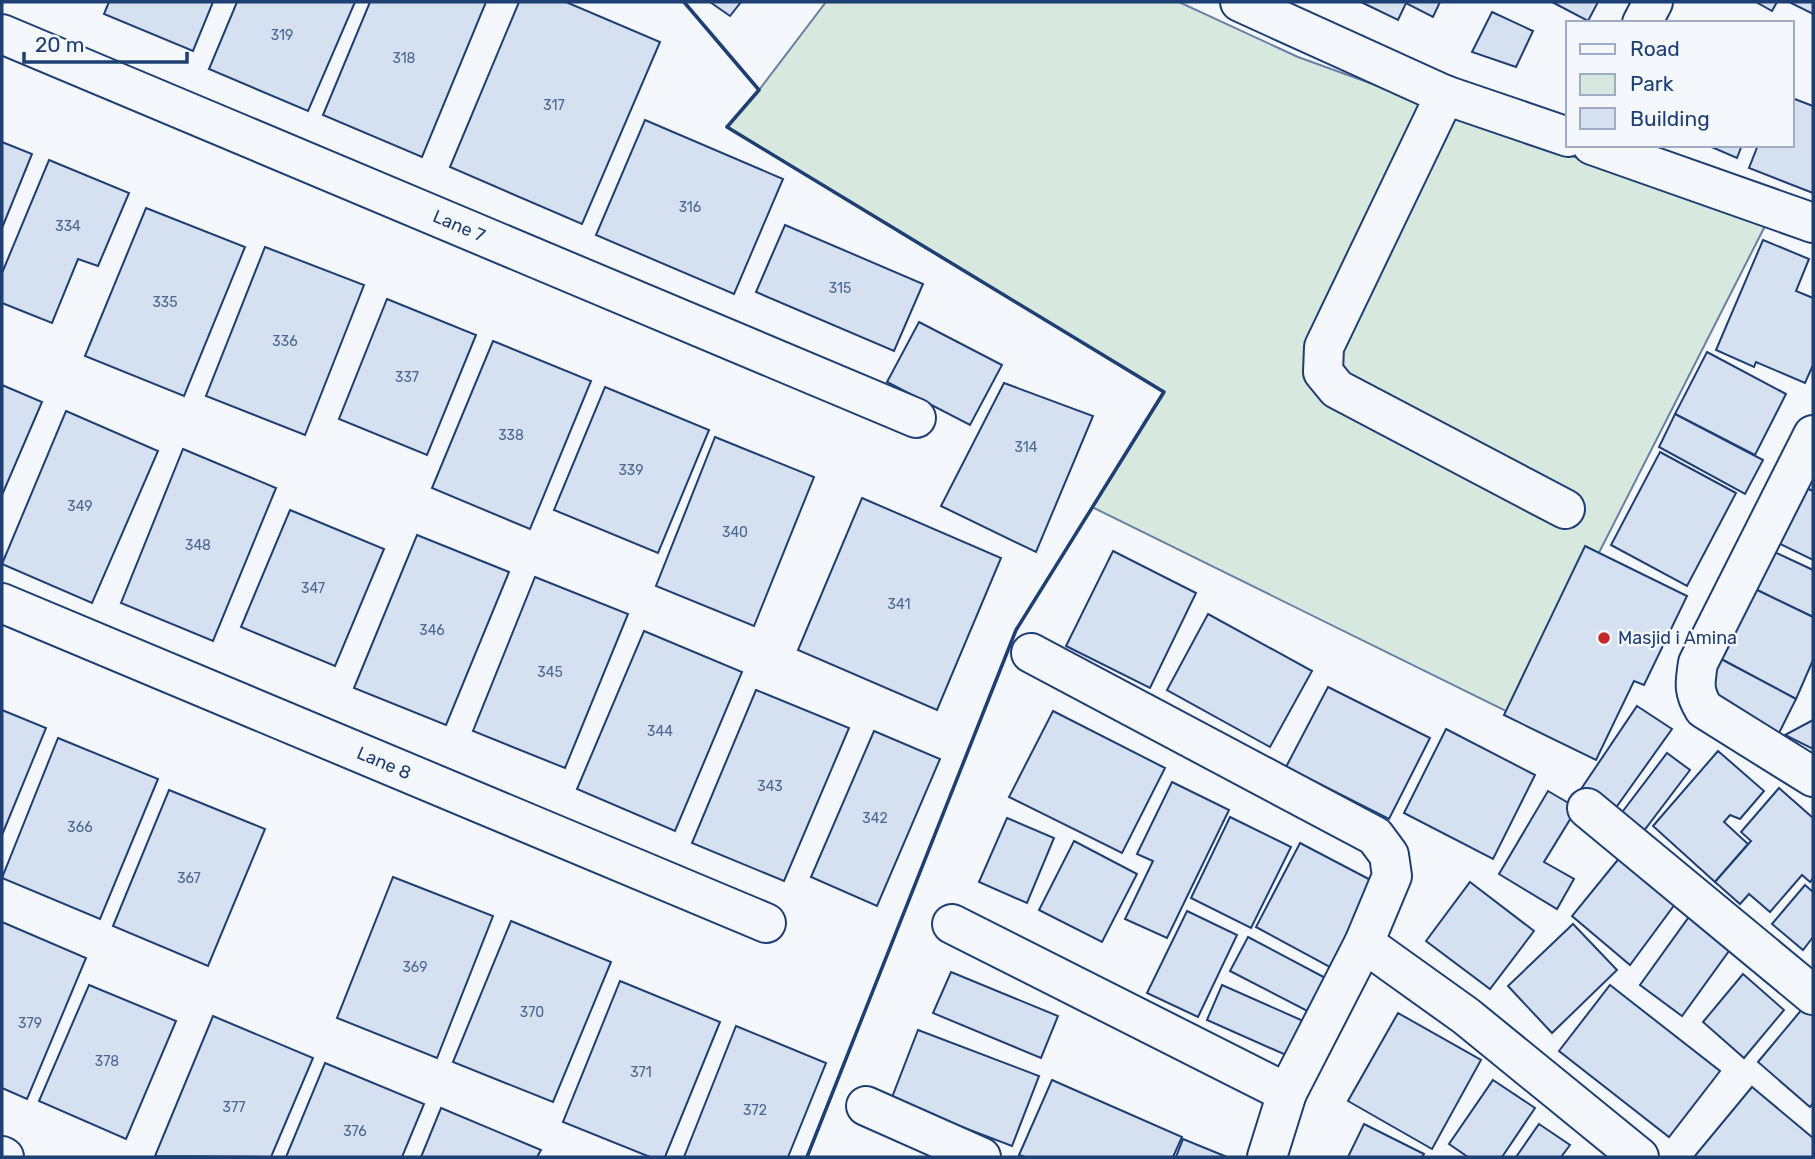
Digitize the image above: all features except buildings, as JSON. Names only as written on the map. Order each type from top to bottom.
[{"type":"street","points":[[1240,2],[1445,95],[1566,136]]},
{"type":"street","points":[[1643,21],[1653,2]]},
{"type":"street","name":"Lane 7","points":[[2,34],[916,418]]},
{"type":"street","points":[[1445,95],[1324,347],[1323,372],[1337,389],[1565,509]]},
{"type":"street","points":[[1598,147],[1813,223]]},
{"type":"street","points":[[1813,435],[1698,663],[1695,685],[1703,709],[1813,777]]},
{"type":"street","name":"Lane 8","points":[[2,603],[766,923]]},
{"type":"street","points":[[1031,653],[1376,836],[1390,855],[1392,876],[1364,943],[1287,1093],[1267,1157]]},
{"type":"street","points":[[1587,808],[1813,995]]},
{"type":"street","points":[[952,924],[1287,1093]]},
{"type":"street","points":[[1364,943],[1466,1016],[1639,1157]]},
{"type":"street","points":[[866,1106],[981,1157]]},
{"type":"green space","points":[[826,2],[1179,2],[1298,57],[1765,226],[1516,716],[1092,507],[1163,392],[727,127],[759,90]]},
{"type":"wall","points":[[684,2],[759,90],[727,127],[1164,392],[1016,630],[807,1157]]},
{"type":"place","name":"Masjid i Amina","points":[[1604,638]]}]
